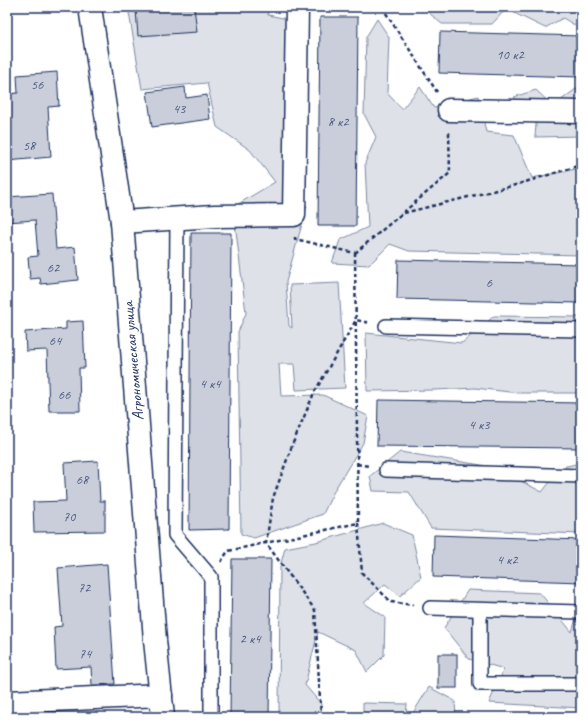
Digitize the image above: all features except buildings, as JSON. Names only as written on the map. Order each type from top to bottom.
[{"type":"street","name":"Агрономическая улица","points":[[90,7],[122,222],[163,717]]},
{"type":"street","points":[[122,222],[214,216],[294,215],[297,7]]},
{"type":"street","points":[[449,110],[581,112]]},
{"type":"street","points":[[7,702],[160,695]]},
{"type":"lane","points":[[177,218],[175,535],[211,577],[211,717]]},
{"type":"lane","points":[[386,326],[581,330]]},
{"type":"lane","points":[[386,470],[581,476]]},
{"type":"lane","points":[[430,608],[581,612]]},
{"type":"lane","points":[[480,610],[480,684],[581,684]]},
{"type":"path","points":[[355,253],[450,173],[449,110],[382,7]]},
{"type":"path","points":[[402,213],[512,186],[581,165]]},
{"type":"path","points":[[294,215],[295,238],[355,253]]},
{"type":"path","points":[[355,253],[358,523],[362,573],[391,602],[430,608]]},
{"type":"path","points":[[321,717],[315,610],[266,543],[273,498],[292,443],[314,393],[356,320]]},
{"type":"path","points":[[211,577],[228,551],[358,523]]},
{"type":"shaded area","points":[[128,7],[266,7],[268,15],[308,23],[306,151],[284,181],[307,206],[286,282],[289,326],[292,328],[290,285],[339,283],[345,388],[296,390],[294,364],[279,364],[281,396],[323,395],[368,416],[363,443],[335,489],[323,514],[254,538],[241,534],[238,332],[246,313],[233,207],[275,182],[250,150],[217,127],[207,83],[142,89]]},
{"type":"shaded area","points":[[429,7],[581,7],[581,29],[563,18],[545,28],[506,9],[492,24],[442,24],[429,13]]},
{"type":"shaded area","points":[[377,19],[389,37],[387,93],[402,109],[420,87],[434,108],[478,96],[486,132],[514,135],[532,178],[581,168],[581,255],[409,251],[390,244],[369,265],[332,263],[340,240],[368,227],[365,163],[376,137],[364,114],[366,37]]},
{"type":"shaded area","points":[[576,89],[581,89],[581,136],[535,137],[536,124],[514,97],[536,90],[553,106]]},
{"type":"shaded area","points":[[494,316],[581,317],[581,393],[518,393],[475,388],[367,391],[366,333],[462,343]]},
{"type":"shaded area","points":[[400,452],[494,467],[542,492],[562,467],[581,463],[581,534],[431,528],[409,492],[373,491],[370,476]]},
{"type":"shaded area","points":[[383,523],[412,535],[421,577],[400,596],[385,584],[364,603],[385,617],[384,655],[367,672],[356,650],[318,632],[305,685],[321,704],[321,717],[279,717],[280,567],[285,548],[316,542]]},
{"type":"shaded area","points":[[468,590],[540,593],[572,632],[581,601],[581,708],[489,703],[504,669],[469,659],[444,628]]},
{"type":"shaded area","points":[[429,687],[455,701],[456,717],[413,717],[413,713]]},
{"type":"shaded area","points":[[363,703],[407,704],[406,717],[363,717]]}]
